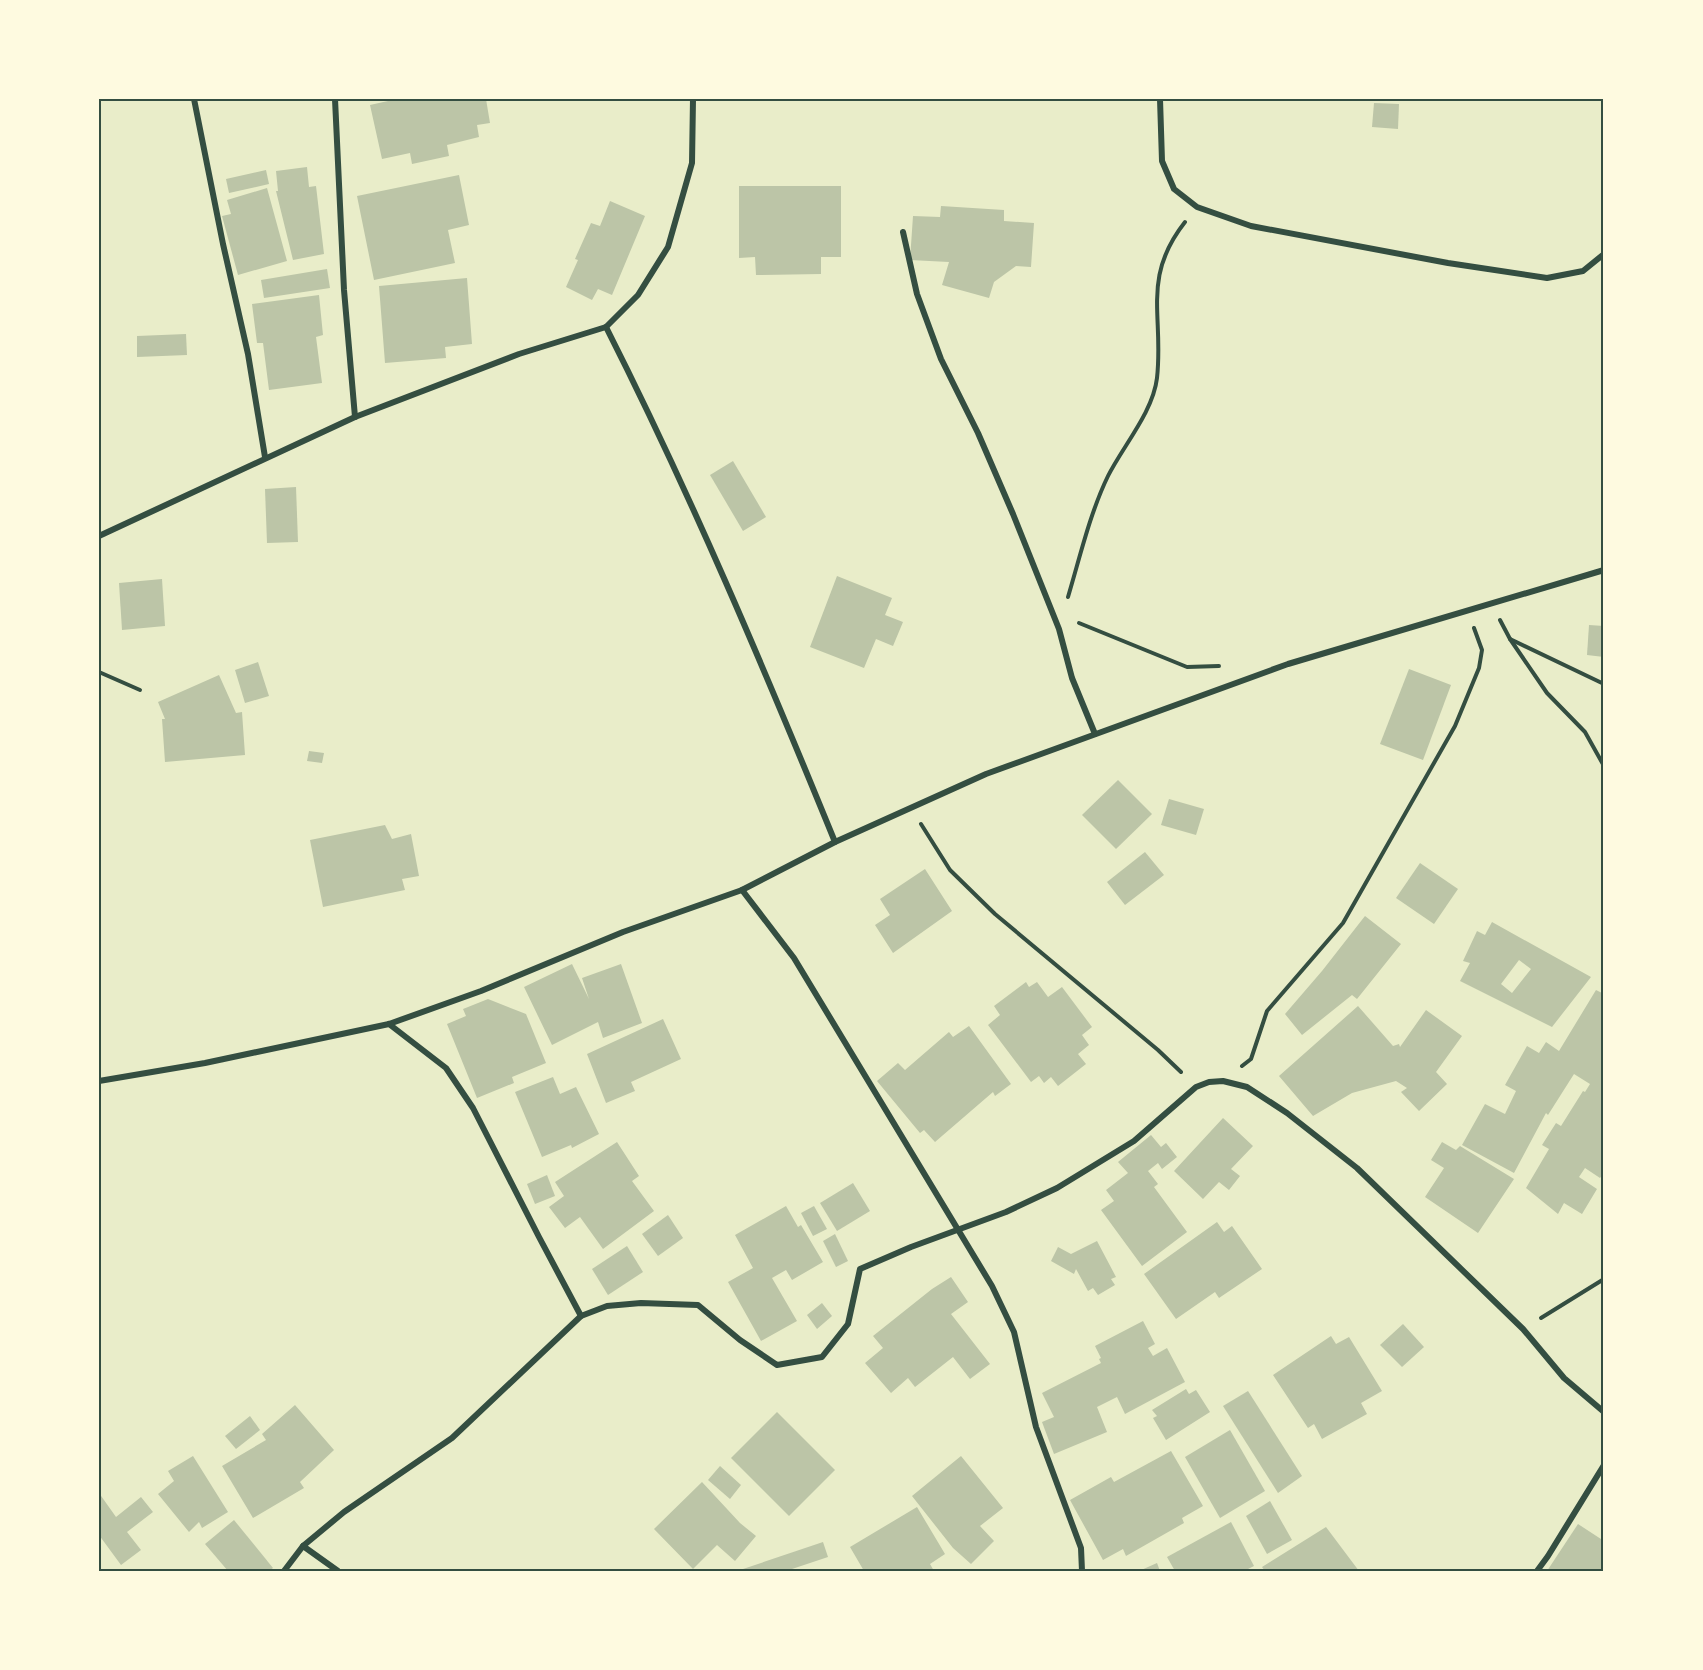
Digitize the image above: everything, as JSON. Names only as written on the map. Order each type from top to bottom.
[{"type":"street","points":[[194,99],[248,354],[265,457]]},
{"type":"street","points":[[335,99],[344,290],[355,417]]},
{"type":"street","points":[[99,536],[355,417],[519,354],[606,327],[638,295],[668,247],[692,163],[693,99]]},
{"type":"street","points":[[1160,99],[1162,161],[1174,189],[1197,207],[1251,226],[1413,257],[1547,278],[1583,271],[1604,254]]},
{"type":"street","points":[[903,232],[917,294],[941,359],[978,433],[1013,514],[1059,629],[1072,678],[1095,734]]},
{"type":"street","points":[[606,327],[655,423],[760,657],[835,842]]},
{"type":"street","points":[[99,1081],[206,1063],[389,1023],[481,992],[622,932],[742,890],[835,842],[986,774],[1288,664],[1604,570]]},
{"type":"street","points":[[742,890],[794,958],[992,1286],[1014,1332],[1036,1427],[1081,1548],[1082,1571]]},
{"type":"street","points":[[389,1023],[446,1068],[473,1108],[581,1316]]},
{"type":"street","points":[[284,1571],[303,1546],[344,1512],[452,1438],[581,1316],[607,1306],[641,1303],[698,1305],[740,1340],[777,1365],[822,1357],[849,1324],[860,1269],[957,1229],[1006,1212],[1067,1182],[1134,1142],[1196,1087],[1209,1082],[1223,1081],[1247,1088],[1287,1113],[1357,1168],[1523,1329],[1564,1378],[1604,1412]]},
{"type":"street","points":[[1537,1571],[1604,1465]]},
{"type":"street","points":[[303,1546],[338,1571]]},
{"type":"path","points":[[1063,615],[1101,493],[1108,476],[1143,418],[1156,381],[1159,347],[1156,303],[1160,266],[1174,236],[1197,207]]},
{"type":"path","points":[[1491,604],[1510,639],[1547,693],[1585,732],[1604,766]]},
{"type":"path","points":[[1051,609],[1091,629],[1187,667],[1228,665]]},
{"type":"path","points":[[1223,1081],[1251,1059],[1267,1011],[1343,923],[1455,726],[1479,668],[1482,650],[1476,631],[1465,611]]},
{"type":"path","points":[[1510,639],[1604,684]]},
{"type":"path","points":[[99,672],[140,690]]},
{"type":"path","points":[[913,808],[927,836],[950,870],[995,914],[1158,1050],[1196,1087]]},
{"type":"path","points":[[1523,1329],[1604,1279]]},
{"type":"building","points":[[397,99],[486,99],[490,123],[477,125],[479,137],[447,145],[449,156],[412,164],[410,153],[382,159],[370,105]]},
{"type":"building","points":[[1374,103],[1399,104],[1398,129],[1372,127]]},
{"type":"building","points":[[307,167],[309,187],[316,186],[324,254],[293,260],[276,191],[278,191],[276,171]]},
{"type":"building","points":[[266,170],[269,184],[229,193],[226,179]]},
{"type":"building","points":[[459,175],[469,225],[448,230],[455,263],[374,280],[357,196]]},
{"type":"building","points":[[739,186],[841,186],[841,257],[821,257],[821,274],[756,275],[755,257],[739,258]]},
{"type":"building","points":[[267,188],[287,261],[238,275],[222,216],[231,214],[227,200]]},
{"type":"building","points":[[610,201],[645,216],[612,295],[598,289],[592,300],[566,287],[578,260],[575,259],[591,223],[600,226]]},
{"type":"building","points":[[941,206],[1004,210],[1004,221],[1034,223],[1031,267],[1016,266],[994,282],[989,298],[942,285],[949,262],[910,260],[913,216],[940,217]]},
{"type":"building","points":[[327,269],[330,288],[264,298],[261,280]]},
{"type":"building","points":[[467,278],[472,344],[445,347],[446,358],[385,363],[379,286]]},
{"type":"building","points":[[319,295],[323,335],[316,337],[322,383],[269,390],[263,343],[257,343],[252,304]]},
{"type":"building","points":[[186,334],[187,355],[137,357],[137,336]]},
{"type":"building","points":[[733,461],[766,517],[743,531],[710,475]]},
{"type":"building","points":[[296,487],[298,542],[267,543],[265,489]]},
{"type":"building","points":[[837,576],[892,598],[885,615],[903,622],[893,646],[876,639],[864,668],[810,647]]},
{"type":"building","points":[[162,579],[165,626],[122,630],[119,583]]},
{"type":"building","points":[[1589,625],[1604,626],[1604,657],[1587,655]]},
{"type":"building","points":[[258,662],[269,696],[245,703],[235,670]]},
{"type":"building","points":[[1409,669],[1451,685],[1423,760],[1380,744]]},
{"type":"building","points":[[219,675],[236,713],[242,712],[245,755],[165,762],[162,719],[165,719],[158,702]]},
{"type":"building","points":[[309,751],[324,753],[322,763],[307,761]]},
{"type":"building","points":[[1118,780],[1152,814],[1116,849],[1082,815]]},
{"type":"building","points":[[1169,799],[1204,809],[1196,835],[1161,825]]},
{"type":"building","points":[[385,825],[392,839],[411,834],[419,876],[402,879],[405,890],[323,907],[310,840]]},
{"type":"building","points":[[1145,852],[1164,875],[1125,905],[1107,882]]},
{"type":"building","points":[[1420,863],[1458,889],[1434,924],[1396,898]]},
{"type":"building","points":[[925,869],[952,911],[893,953],[875,925],[890,915],[880,899]]},
{"type":"building","points":[[1365,916],[1401,944],[1357,999],[1352,995],[1302,1035],[1285,1014]]},
{"type":"building","points":[[1492,922],[1591,977],[1552,1027],[1460,981],[1470,963],[1463,961],[1477,931],[1485,935]],"holes":[[[1519,960],[1531,969],[1512,993],[1501,984]]]},
{"type":"building","points":[[572,964],[589,999],[582,978],[621,964],[642,1023],[603,1038],[598,1022],[552,1045],[524,987]]},
{"type":"building","points":[[1026,982],[1029,987],[1037,982],[1048,997],[1062,987],[1092,1027],[1082,1035],[1089,1045],[1078,1054],[1086,1064],[1058,1086],[1051,1077],[1044,1083],[1039,1076],[1031,1082],[988,1025],[1000,1015],[994,1006]]},
{"type":"building","points":[[1596,990],[1604,994],[1604,1173],[1600,1178],[1585,1168],[1579,1177],[1597,1189],[1582,1214],[1564,1203],[1558,1214],[1526,1188],[1549,1149],[1542,1145],[1556,1123],[1561,1126],[1590,1084],[1574,1074],[1548,1115],[1546,1113],[1514,1173],[1462,1145],[1485,1104],[1505,1114],[1516,1091],[1505,1085],[1527,1046],[1539,1053],[1546,1042],[1559,1051]]},
{"type":"building","points":[[488,999],[526,1014],[546,1063],[512,1077],[514,1083],[477,1098],[447,1024],[466,1016],[463,1009]]},
{"type":"building","points":[[1358,1006],[1393,1046],[1399,1044],[1400,1047],[1426,1010],[1462,1036],[1436,1072],[1447,1084],[1419,1111],[1401,1092],[1407,1088],[1396,1081],[1352,1093],[1313,1116],[1279,1076]]},
{"type":"building","points":[[663,1019],[681,1059],[631,1082],[635,1091],[606,1103],[587,1054]]},
{"type":"building","points":[[969,1026],[1011,1084],[995,1096],[993,1092],[935,1142],[924,1130],[920,1133],[877,1081],[898,1063],[905,1070],[949,1032],[953,1037]]},
{"type":"building","points":[[553,1077],[560,1094],[576,1087],[599,1134],[572,1148],[571,1145],[542,1157],[515,1092]]},
{"type":"building","points":[[1223,1118],[1253,1146],[1231,1169],[1240,1176],[1229,1190],[1219,1182],[1203,1199],[1174,1171]]},
{"type":"building","points":[[1151,1135],[1161,1147],[1166,1143],[1177,1157],[1162,1169],[1158,1163],[1148,1171],[1158,1184],[1154,1187],[1187,1232],[1142,1266],[1101,1210],[1114,1201],[1106,1190],[1128,1173],[1118,1162]]},
{"type":"building","points":[[617,1142],[639,1176],[632,1181],[654,1211],[603,1249],[580,1217],[565,1228],[549,1207],[564,1196],[555,1182]]},
{"type":"building","points":[[1442,1142],[1456,1150],[1460,1146],[1514,1179],[1478,1233],[1425,1197],[1444,1168],[1431,1160]]},
{"type":"building","points":[[547,1175],[555,1196],[535,1204],[527,1184]]},
{"type":"building","points":[[853,1183],[870,1211],[837,1231],[820,1203]]},
{"type":"building","points":[[786,1206],[798,1227],[801,1225],[823,1262],[792,1280],[786,1270],[772,1278],[797,1321],[761,1341],[728,1282],[753,1268],[735,1235]]},
{"type":"building","points":[[814,1206],[827,1229],[813,1236],[801,1213]]},
{"type":"building","points":[[668,1215],[683,1238],[658,1256],[642,1234]]},
{"type":"building","points":[[1217,1222],[1224,1232],[1232,1226],[1262,1269],[1219,1298],[1215,1292],[1176,1319],[1144,1274]]},
{"type":"building","points":[[835,1234],[848,1261],[836,1267],[823,1241]]},
{"type":"building","points":[[1097,1241],[1116,1277],[1111,1279],[1115,1285],[1098,1295],[1093,1288],[1088,1291],[1076,1269],[1074,1274],[1051,1261],[1058,1247],[1071,1254]]},
{"type":"building","points":[[627,1246],[643,1272],[608,1295],[592,1269]]},
{"type":"building","points":[[951,1277],[968,1302],[951,1314],[990,1364],[970,1379],[953,1357],[915,1387],[908,1378],[891,1393],[865,1363],[883,1348],[873,1336],[932,1289]]},
{"type":"building","points":[[822,1303],[832,1316],[817,1329],[807,1315]]},
{"type":"building","points":[[1143,1321],[1155,1344],[1148,1348],[1153,1356],[1167,1348],[1185,1382],[1125,1414],[1117,1397],[1097,1407],[1107,1432],[1054,1454],[1042,1422],[1054,1417],[1042,1393],[1101,1363],[1095,1346]]},
{"type":"building","points":[[1403,1324],[1424,1347],[1402,1367],[1380,1345]]},
{"type":"building","points":[[1331,1336],[1336,1344],[1349,1337],[1382,1391],[1361,1403],[1367,1414],[1322,1439],[1314,1424],[1308,1428],[1273,1375]]},
{"type":"building","points":[[1186,1389],[1189,1394],[1196,1390],[1210,1412],[1166,1440],[1153,1418],[1157,1416],[1152,1410]]},
{"type":"building","points":[[1248,1391],[1302,1476],[1278,1493],[1223,1406]]},
{"type":"building","points":[[295,1405],[334,1450],[300,1482],[304,1488],[253,1518],[222,1466],[266,1440],[262,1434]]},
{"type":"building","points":[[777,1412],[835,1470],[789,1516],[731,1458]]},
{"type":"building","points":[[250,1416],[260,1430],[236,1449],[225,1436]]},
{"type":"building","points":[[1230,1430],[1265,1491],[1220,1518],[1185,1457]]},
{"type":"building","points":[[1171,1451],[1203,1506],[1182,1518],[1184,1523],[1126,1556],[1123,1549],[1103,1560],[1070,1500],[1111,1477],[1114,1482]]},
{"type":"building","points":[[193,1456],[228,1512],[202,1528],[199,1522],[189,1532],[158,1494],[174,1481],[168,1471]]},
{"type":"building","points":[[961,1456],[1003,1508],[980,1526],[994,1541],[971,1564],[953,1548],[912,1496]]},
{"type":"building","points":[[720,1466],[741,1485],[730,1499],[708,1480]]},
{"type":"building","points":[[702,1482],[740,1523],[756,1536],[735,1561],[717,1545],[693,1569],[654,1529]]},
{"type":"building","points":[[99,1493],[116,1517],[141,1497],[153,1512],[127,1532],[141,1550],[121,1565],[99,1535]]},
{"type":"building","points":[[1270,1501],[1292,1540],[1267,1554],[1246,1516]]},
{"type":"building","points":[[917,1507],[945,1554],[930,1564],[934,1571],[864,1571],[850,1547]]},
{"type":"building","points":[[234,1520],[273,1568],[269,1571],[228,1571],[205,1544]]},
{"type":"building","points":[[1231,1522],[1254,1566],[1244,1571],[1175,1571],[1167,1557]]},
{"type":"building","points":[[1578,1524],[1604,1541],[1604,1571],[1547,1571]]},
{"type":"building","points":[[1326,1527],[1359,1571],[1322,1571],[1321,1569],[1317,1571],[1265,1571],[1262,1567]]},
{"type":"building","points":[[823,1542],[828,1557],[786,1571],[737,1571]]},
{"type":"building","points":[[1157,1563],[1160,1571],[1139,1571]]}]
